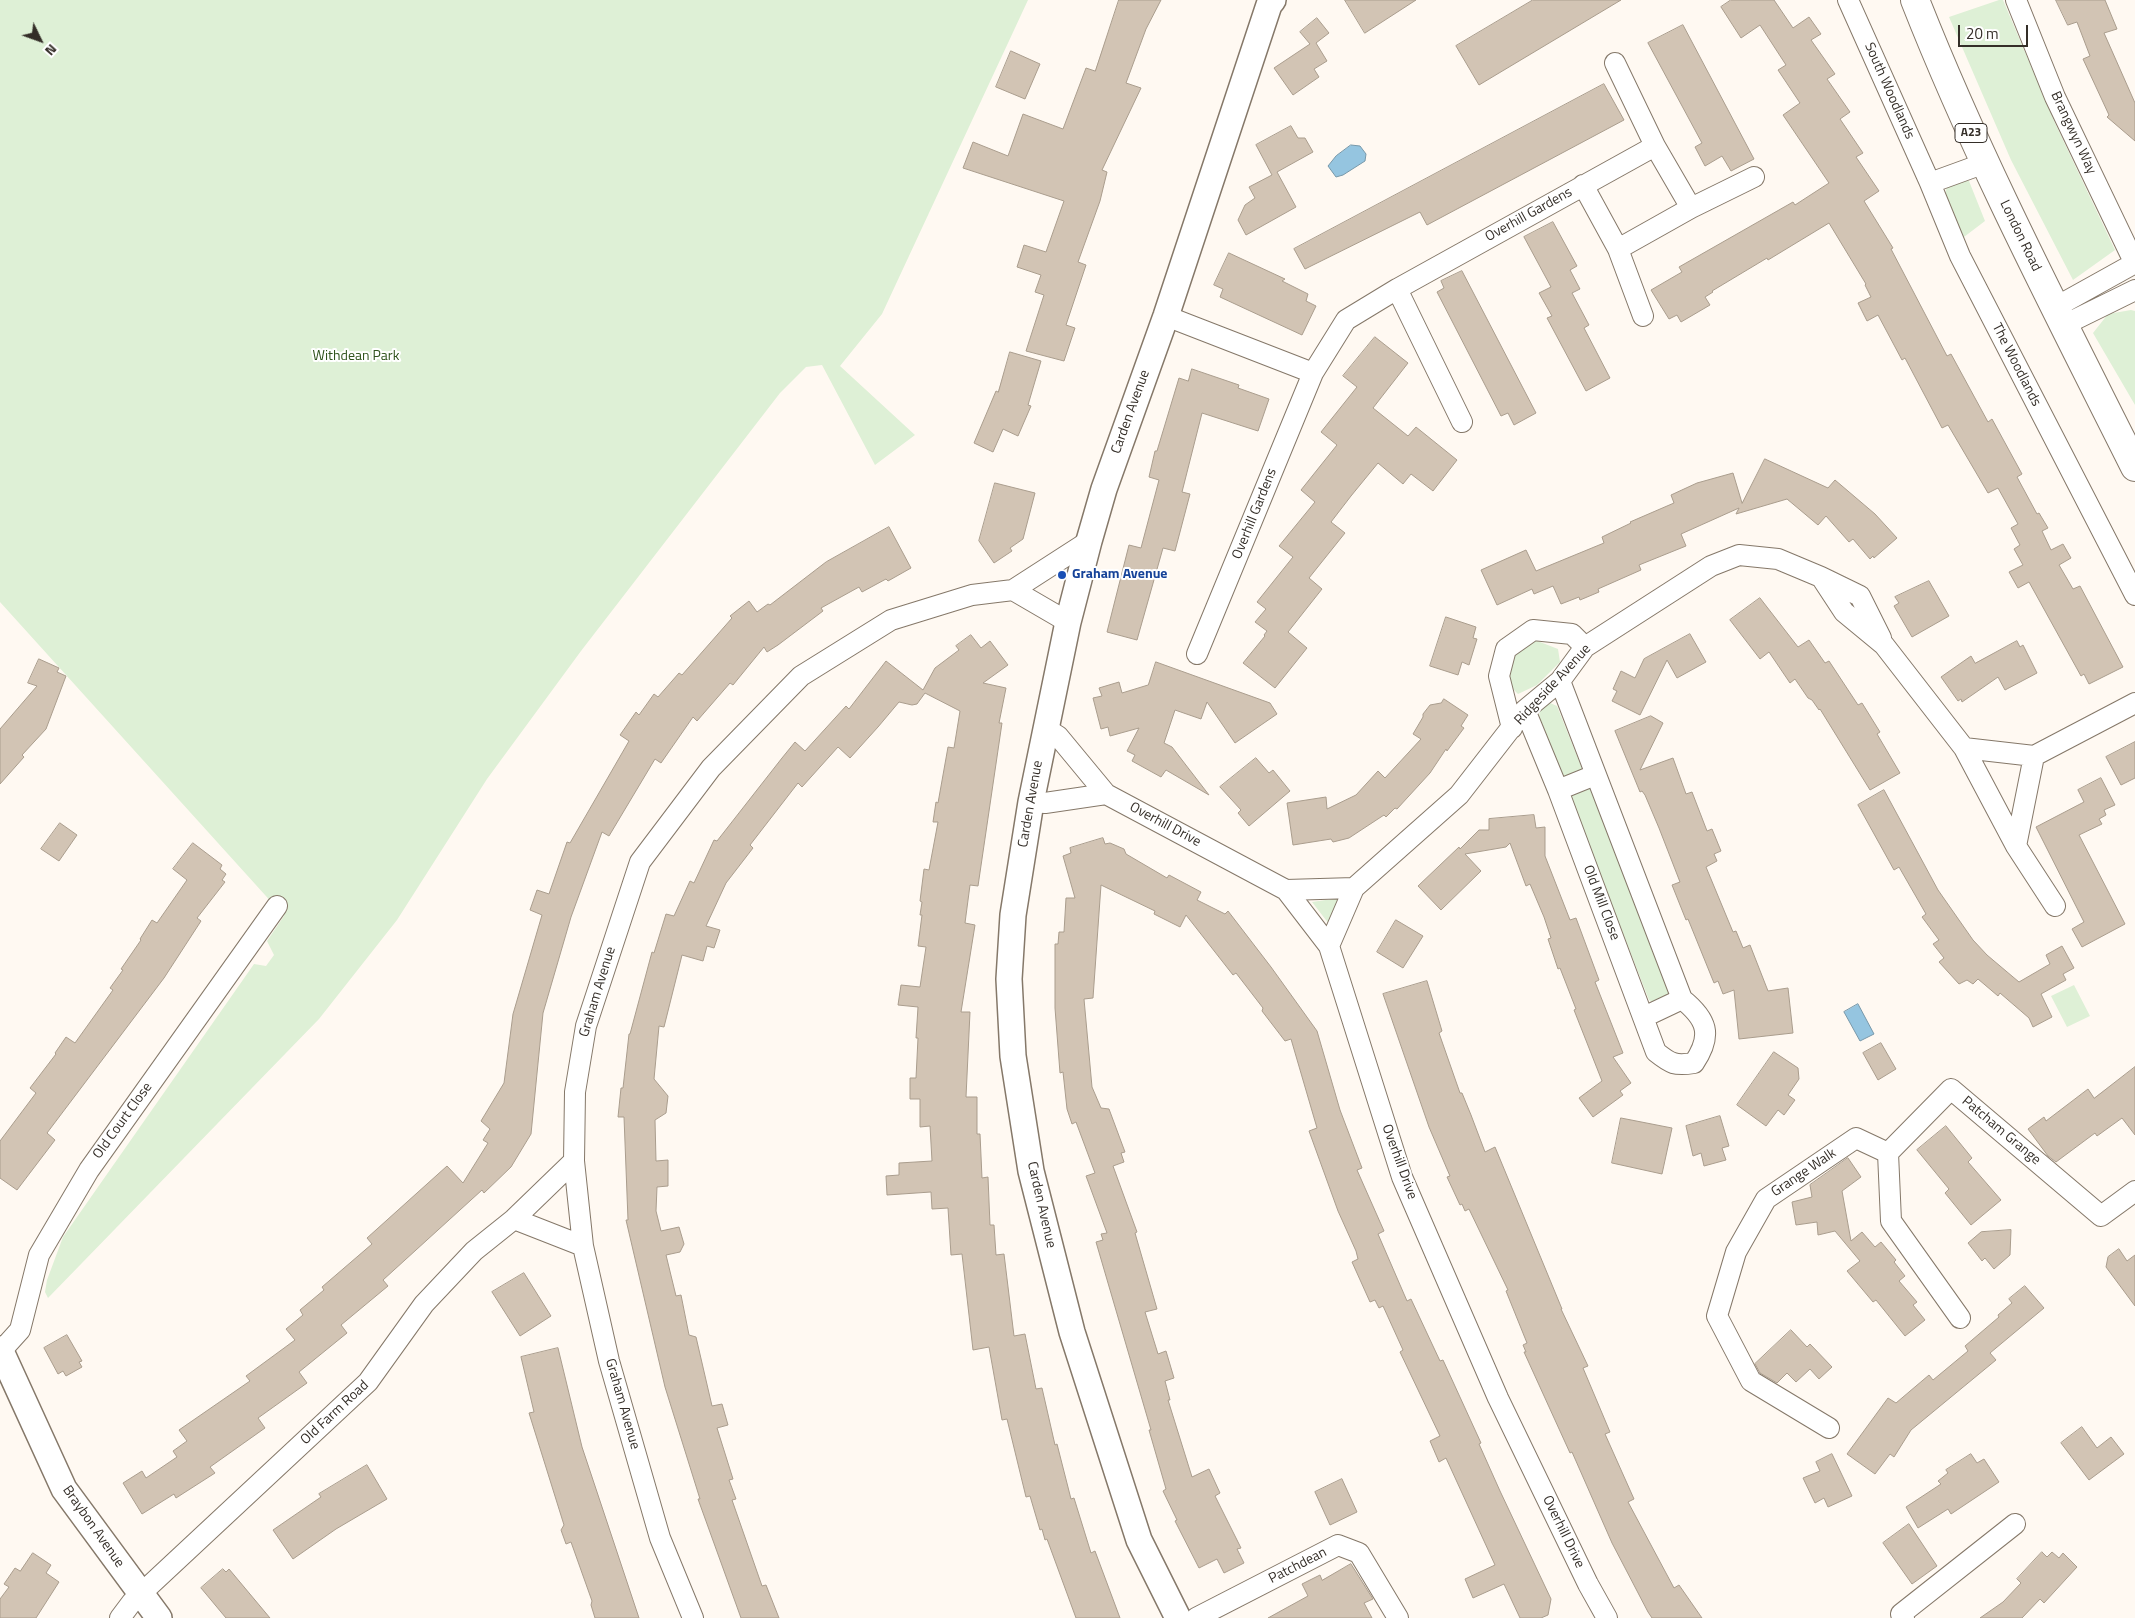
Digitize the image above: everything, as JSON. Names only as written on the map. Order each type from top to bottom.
[{"type":"highway","name":"London Road","points":[[1915,0],[1954,96],[1985,163],[2135,467]]},
{"type":"street","name":"Carden Avenue","points":[[1178,1618],[1139,1540],[1072,1332],[1031,1171],[1013,1056],[1010,979],[1013,915],[1045,728],[1068,622],[1089,541],[1104,489],[1166,316],[1269,5],[1273,0]]},
{"type":"street","name":"South Woodlands","points":[[1848,0],[1930,183]]},
{"type":"street","name":"Brangwyn Way","points":[[2016,0],[2056,96],[2135,263]]},
{"type":"street","points":[[1615,63],[1655,146],[1691,208]]},
{"type":"street","name":"Overhill Gardens","points":[[1197,654],[1313,373],[1346,320],[1397,289],[1655,146]]},
{"type":"street","points":[[1930,183],[1985,163]]},
{"type":"street","points":[[1618,249],[1691,208],[1754,177]]},
{"type":"street","name":"The Woodlands","points":[[1930,183],[1960,256],[2135,596]]},
{"type":"street","name":"Overhill Gardens","points":[[1583,185],[1618,249],[1644,316]]},
{"type":"street","points":[[2059,316],[2135,263]]},
{"type":"street","points":[[1397,289],[1462,422]]},
{"type":"street","points":[[2059,316],[2135,290]]},
{"type":"street","points":[[1166,316],[1313,373]]},
{"type":"street","name":"Graham Avenue","points":[[693,1618],[660,1538],[609,1361],[583,1246],[574,1161],[575,1092],[586,1026],[640,862],[711,768],[801,676],[891,620],[972,595],[1013,590],[1089,541]]},
{"type":"street","name":"Ridgeside Avenue","points":[[1329,946],[1354,888],[1459,795],[1524,710],[1560,681],[1585,647],[1711,566],[1739,555],[1778,559],[1860,596],[1884,644],[1964,748],[2016,846],[2055,906]]},
{"type":"street","points":[[1013,590],[1068,622]]},
{"type":"street","points":[[1512,728],[1499,676],[1506,648],[1533,630],[1572,634],[1585,647]]},
{"type":"street","name":"Old Mill Close","points":[[1524,710],[1558,790],[1656,1052],[1666,1060],[1678,1065],[1694,1063],[1703,1050],[1706,1035],[1701,1017],[1682,999],[1560,681]]},
{"type":"street","points":[[1964,748],[2034,756],[2135,703]]},
{"type":"street","name":"Overhill Drive","points":[[1045,728],[1058,736],[1106,794],[1286,890],[1329,946],[1402,1177],[1498,1398],[1588,1584],[1607,1618]]},
{"type":"street","points":[[2016,846],[2034,756]]},
{"type":"street","points":[[1558,790],[1595,775]]},
{"type":"street","points":[[1031,802],[1045,803],[1106,794]]},
{"type":"street","points":[[1286,890],[1354,888]]},
{"type":"street","name":"Old Court Close","points":[[0,1350],[20,1330],[39,1255],[89,1170],[277,906]]},
{"type":"street","points":[[1644,1017],[1682,999]]},
{"type":"street","name":"Patcham Grange","points":[[1888,1153],[1952,1089],[2101,1216],[2135,1191]]},
{"type":"street","name":"Grange Walk","points":[[1829,1428],[1751,1382],[1717,1316],[1736,1252],[1766,1199],[1856,1138],[1888,1153]]},
{"type":"street","points":[[1888,1153],[1891,1221],[1960,1318]]},
{"type":"street","name":"Old Farm Road","points":[[120,1618],[140,1594],[368,1382],[424,1304],[474,1251],[514,1220],[574,1161]]},
{"type":"street","points":[[514,1220],[583,1246]]},
{"type":"street","name":"Braybon Avenue","points":[[0,1350],[64,1488],[159,1618]]},
{"type":"street","points":[[1904,1618],[1901,1614],[2015,1524]]},
{"type":"street","name":"Patchdean","points":[[1196,1618],[1338,1545],[1360,1553],[1398,1618]]},
{"type":"green space","name":"Withdean Park","points":[[0,0],[1028,0],[882,314],[840,366],[915,435],[875,465],[822,365],[806,367],[780,393],[581,651],[487,779],[397,920],[319,1019],[48,1298],[45,1292],[47,1280],[63,1237],[254,964],[266,966],[274,955],[267,941],[284,916],[0,602]]},
{"type":"green space","points":[[2003,0],[2055,123],[2115,250],[2073,280],[2011,160],[1949,17]]},
{"type":"green space","points":[[1957,180],[1969,181],[1985,221],[1960,240],[1944,197],[1947,187]]},
{"type":"green space","points":[[2135,311],[2135,405],[2093,333],[2108,314]]},
{"type":"green space","points":[[1535,640],[1558,649],[1560,662],[1537,685],[1518,694],[1510,686],[1509,672],[1516,651]]},
{"type":"green space","points":[[1550,703],[1557,706],[1670,990],[1667,996],[1655,1003],[1649,1000],[1539,719],[1540,709]]},
{"type":"green space","points":[[1339,898],[1329,924],[1312,902]]},
{"type":"green space","points":[[2074,985],[2090,1016],[2067,1027],[2051,996]]},
{"type":"water","points":[[1351,145],[1360,146],[1366,154],[1365,161],[1343,175],[1336,177],[1328,166],[1336,156]]},
{"type":"water","points":[[1858,1004],[1874,1034],[1860,1041],[1844,1012]]},
{"type":"building","points":[[1119,0],[1161,0],[1146,29],[1126,83],[1141,88],[1102,170],[1107,172],[1100,201],[1078,262],[1086,265],[1066,325],[1075,328],[1064,361],[1026,351],[1044,295],[1035,292],[1041,275],[1017,267],[1024,245],[1046,252],[1064,201],[963,168],[973,142],[1008,156],[1023,114],[1063,129],[1086,68],[1095,71]]},
{"type":"building","points":[[1345,0],[1416,0],[1365,33]]},
{"type":"building","points":[[1533,0],[1621,0],[1479,85],[1456,46]]},
{"type":"building","points":[[1731,0],[1774,0],[1793,28],[1809,17],[1821,34],[1811,40],[1835,74],[1827,79],[1850,112],[1840,119],[1863,153],[1856,157],[1879,191],[1864,201],[1893,248],[1891,249],[1947,356],[1951,354],[1988,422],[1992,419],[2022,474],[2017,477],[2037,514],[2039,513],[2048,528],[2042,531],[2051,550],[2063,544],[2071,558],[2059,565],[2073,589],[2080,586],[2123,667],[2089,684],[2084,674],[2081,676],[2029,582],[2018,588],[2009,572],[2023,565],[2014,549],[2020,545],[2011,528],[2018,524],[1998,488],[1988,493],[1948,425],[1942,428],[1905,358],[1902,360],[1878,315],[1867,321],[1858,303],[1871,297],[1866,284],[1829,223],[1712,291],[1705,297],[1710,305],[1681,322],[1677,315],[1669,319],[1651,290],[1682,272],[1679,267],[1793,202],[1795,205],[1829,183],[1783,115],[1800,103],[1778,70],[1786,65],[1760,25],[1741,38],[1721,7]]},
{"type":"building","points":[[2056,0],[2105,0],[2117,29],[2104,33],[2135,103],[2135,141],[2107,117],[2109,115],[2083,59],[2090,56],[2077,22],[2068,25]]},
{"type":"building","points":[[1317,18],[1329,33],[1316,43],[1327,61],[1314,69],[1319,77],[1293,95],[1274,68],[1310,44],[1300,32]]},
{"type":"building","points":[[1683,25],[1754,159],[1731,171],[1722,156],[1705,166],[1695,147],[1702,143],[1648,43]]},
{"type":"building","points":[[1011,51],[1040,64],[1025,99],[996,87]]},
{"type":"building","points":[[1604,84],[1624,120],[1427,225],[1420,212],[1305,269],[1294,249]]},
{"type":"building","points":[[1291,126],[1298,138],[1305,138],[1313,152],[1277,172],[1296,207],[1246,235],[1238,220],[1245,205],[1255,198],[1249,187],[1272,175],[1256,145]]},
{"type":"building","points":[[1553,222],[1577,266],[1570,270],[1580,289],[1572,293],[1589,325],[1584,328],[1610,378],[1586,391],[1547,318],[1552,316],[1539,293],[1551,287],[1524,237]]},
{"type":"building","points":[[1229,253],[1285,279],[1282,281],[1308,294],[1306,301],[1316,306],[1302,335],[1220,297],[1223,289],[1214,285]]},
{"type":"building","points":[[1462,271],[1536,413],[1514,425],[1508,413],[1501,416],[1437,292],[1444,288],[1441,281]]},
{"type":"building","points":[[1375,337],[1408,363],[1373,408],[1408,436],[1416,427],[1457,460],[1433,491],[1411,474],[1403,484],[1378,463],[1351,496],[1331,522],[1345,533],[1309,578],[1322,589],[1288,632],[1307,648],[1275,688],[1243,663],[1267,631],[1255,622],[1266,609],[1257,602],[1293,557],[1279,546],[1315,502],[1301,490],[1337,445],[1321,432],[1357,387],[1343,376]]},
{"type":"building","points":[[1010,352],[1041,361],[1028,405],[1031,406],[1018,436],[1003,429],[993,452],[974,443],[996,391],[998,392]]},
{"type":"building","points":[[1192,369],[1239,385],[1238,388],[1269,399],[1258,431],[1202,413],[1182,492],[1190,494],[1175,551],[1163,548],[1137,640],[1107,632],[1129,545],[1141,548],[1159,480],[1149,477],[1155,451],[1157,451],[1179,378],[1188,381]]},
{"type":"building","points":[[1765,459],[1828,488],[1835,480],[1875,514],[1897,538],[1874,558],[1873,556],[1870,559],[1853,539],[1849,542],[1826,516],[1818,525],[1787,499],[1736,514],[1739,508],[1681,534],[1686,546],[1639,565],[1641,570],[1598,589],[1599,592],[1580,600],[1579,597],[1561,604],[1553,586],[1534,594],[1532,589],[1497,605],[1481,570],[1526,550],[1536,571],[1604,543],[1602,537],[1630,522],[1674,503],[1671,495],[1697,483],[1733,473],[1742,503]]},
{"type":"building","points":[[995,483],[1035,493],[1023,539],[1010,548],[1012,551],[994,563],[979,541]]},
{"type":"building","points":[[889,527],[911,568],[888,581],[886,579],[862,592],[859,587],[821,608],[823,611],[767,652],[764,647],[733,685],[730,683],[697,721],[693,717],[661,763],[655,759],[609,836],[602,832],[571,917],[543,1013],[531,1134],[511,1167],[484,1193],[482,1190],[383,1280],[388,1286],[341,1325],[347,1333],[299,1372],[307,1383],[258,1418],[265,1428],[210,1467],[215,1473],[176,1498],[174,1494],[142,1514],[123,1483],[142,1471],[146,1478],[177,1457],[173,1451],[187,1441],[179,1430],[250,1381],[246,1376],[295,1340],[286,1329],[303,1315],[300,1310],[324,1290],[322,1287],[372,1244],[367,1238],[447,1166],[463,1183],[488,1143],[483,1140],[490,1129],[481,1121],[504,1083],[513,1014],[542,915],[530,910],[537,890],[549,894],[567,842],[570,843],[629,741],[620,735],[636,712],[639,715],[654,694],[658,697],[679,673],[682,675],[732,618],[730,616],[749,601],[757,612],[768,604],[770,605],[826,562]]},
{"type":"building","points":[[1929,581],[1949,616],[1912,637],[1894,606],[1899,603],[1895,597]]},
{"type":"building","points":[[1760,598],[1798,647],[1809,640],[1825,663],[1829,661],[1858,705],[1862,703],[1880,732],[1877,734],[1900,773],[1870,790],[1820,709],[1808,698],[1795,679],[1790,683],[1769,652],[1760,659],[1730,620]]},
{"type":"building","points":[[1446,617],[1476,627],[1473,638],[1477,639],[1469,665],[1462,662],[1458,675],[1430,666]]},
{"type":"building","points":[[1690,634],[1706,662],[1677,678],[1667,660],[1640,715],[1612,701],[1617,691],[1613,689],[1621,671],[1635,678],[1644,659]]},
{"type":"building","points":[[971,635],[981,648],[990,641],[1008,665],[983,683],[1006,688],[999,723],[1002,723],[978,886],[970,885],[965,923],[975,925],[961,1012],[970,1012],[966,1097],[977,1097],[977,1134],[980,1134],[982,1178],[988,1177],[990,1225],[994,1225],[996,1255],[1004,1254],[1014,1336],[1025,1334],[1036,1389],[1042,1388],[1055,1445],[1057,1444],[1071,1499],[1074,1498],[1091,1553],[1095,1551],[1120,1618],[1076,1618],[1047,1539],[1045,1540],[1042,1529],[1040,1530],[1030,1496],[1026,1497],[1007,1419],[1002,1420],[989,1347],[973,1350],[962,1254],[951,1255],[948,1208],[932,1209],[931,1192],[887,1195],[886,1176],[899,1175],[899,1163],[932,1161],[930,1126],[920,1127],[920,1099],[910,1099],[910,1078],[916,1078],[918,1007],[898,1005],[901,985],[920,987],[926,947],[918,946],[922,915],[920,915],[922,902],[920,901],[924,869],[929,870],[938,822],[933,822],[936,802],[938,803],[948,747],[954,748],[960,711],[925,693],[917,704],[912,705],[899,702],[850,758],[838,747],[802,787],[798,783],[750,845],[753,848],[726,883],[706,926],[720,930],[714,948],[707,946],[703,961],[682,955],[664,1027],[659,1026],[654,1079],[668,1096],[666,1113],[655,1120],[656,1161],[668,1160],[668,1186],[657,1187],[656,1211],[661,1231],[679,1227],[684,1244],[680,1252],[666,1255],[676,1296],[681,1295],[689,1335],[696,1337],[712,1406],[722,1404],[728,1425],[717,1428],[733,1479],[729,1480],[736,1499],[732,1500],[762,1586],[766,1585],[779,1618],[741,1618],[698,1499],[700,1499],[665,1387],[626,1220],[628,1220],[624,1117],[618,1117],[629,1034],[652,952],[654,953],[666,914],[674,916],[690,881],[694,883],[714,840],[717,841],[795,742],[805,751],[846,706],[849,709],[886,661],[923,690],[935,668],[959,650],[956,646]]},
{"type":"building","points":[[2017,641],[2020,647],[2023,645],[2037,673],[2005,690],[1998,677],[1962,702],[1961,699],[1958,701],[1941,677],[1971,656],[1975,663]]},
{"type":"building","points":[[39,659],[59,668],[57,672],[66,676],[46,729],[22,755],[24,757],[0,784],[0,729],[37,686],[28,683]]},
{"type":"building","points":[[1156,662],[1270,703],[1277,714],[1235,743],[1207,702],[1201,719],[1175,710],[1164,743],[1172,747],[1209,795],[1166,770],[1161,777],[1132,761],[1135,755],[1127,751],[1139,728],[1110,736],[1108,727],[1101,729],[1093,698],[1102,696],[1099,688],[1119,682],[1122,693],[1148,685]]},
{"type":"building","points":[[1444,699],[1468,715],[1461,726],[1464,728],[1447,751],[1446,749],[1430,773],[1397,809],[1395,808],[1386,817],[1384,815],[1349,838],[1333,842],[1331,839],[1293,845],[1287,803],[1326,797],[1327,809],[1356,795],[1378,771],[1385,778],[1421,739],[1413,734],[1423,714],[1430,705],[1441,703]]},
{"type":"building","points":[[1651,716],[1663,723],[1640,770],[1673,758],[1686,794],[1692,792],[1707,831],[1712,829],[1721,851],[1714,854],[1717,861],[1706,867],[1733,932],[1736,931],[1743,948],[1750,945],[1768,991],[1788,988],[1793,1033],[1739,1039],[1734,990],[1723,994],[1718,981],[1714,983],[1672,885],[1680,882],[1659,828],[1645,795],[1642,791],[1640,792],[1615,731]]},
{"type":"building","points":[[2135,742],[2135,778],[2121,785],[2106,757]]},
{"type":"building","points":[[1256,758],[1269,773],[1273,770],[1290,791],[1249,826],[1238,813],[1241,810],[1220,787]]},
{"type":"building","points":[[2101,778],[2115,805],[2104,810],[2106,815],[2099,819],[2102,824],[2079,835],[2125,924],[2082,947],[2072,929],[2084,922],[2036,827],[2084,802],[2078,790]]},
{"type":"building","points":[[1884,790],[1938,890],[1973,940],[1987,955],[2019,982],[2050,964],[2046,955],[2062,946],[2074,968],[2063,974],[2066,980],[2041,994],[2052,1017],[2033,1027],[2029,1018],[2000,993],[1998,996],[1978,979],[1973,984],[1967,980],[1959,984],[1939,962],[1944,958],[1933,944],[1939,940],[1922,917],[1926,914],[1899,867],[1894,870],[1858,805]]},
{"type":"building","points":[[1534,815],[1536,828],[1545,827],[1545,856],[1570,920],[1576,918],[1599,980],[1595,982],[1623,1053],[1613,1057],[1631,1083],[1620,1091],[1623,1095],[1593,1117],[1579,1098],[1602,1081],[1574,1010],[1576,1009],[1560,968],[1558,969],[1548,939],[1551,938],[1544,917],[1530,884],[1526,886],[1510,843],[1506,847],[1465,854],[1481,871],[1441,910],[1418,886],[1479,830],[1489,830],[1489,819]]},
{"type":"building","points":[[60,823],[77,835],[59,861],[41,849]]},
{"type":"building","points":[[1103,838],[1105,844],[1110,843],[1124,849],[1126,854],[1167,878],[1169,875],[1201,892],[1197,900],[1225,914],[1228,911],[1317,1031],[1340,1110],[1362,1168],[1357,1170],[1384,1231],[1378,1234],[1407,1301],[1411,1299],[1440,1361],[1443,1360],[1481,1443],[1479,1444],[1500,1491],[1551,1599],[1548,1615],[1541,1618],[1520,1618],[1504,1584],[1473,1598],[1465,1579],[1495,1565],[1446,1458],[1439,1462],[1430,1441],[1440,1436],[1400,1352],[1403,1350],[1383,1306],[1379,1308],[1375,1300],[1370,1302],[1352,1262],[1358,1259],[1356,1251],[1338,1211],[1309,1131],[1317,1128],[1291,1039],[1285,1041],[1236,973],[1233,975],[1186,915],[1180,927],[1154,914],[1155,911],[1101,885],[1093,998],[1084,999],[1092,1087],[1101,1108],[1109,1109],[1125,1152],[1121,1153],[1124,1162],[1113,1166],[1137,1232],[1135,1233],[1157,1309],[1145,1312],[1158,1354],[1166,1351],[1174,1378],[1165,1381],[1170,1400],[1168,1400],[1192,1477],[1209,1469],[1220,1493],[1215,1496],[1241,1548],[1237,1549],[1244,1563],[1224,1573],[1217,1559],[1199,1568],[1175,1521],[1177,1520],[1163,1491],[1166,1489],[1149,1430],[1151,1430],[1096,1242],[1103,1240],[1101,1234],[1107,1233],[1086,1176],[1095,1173],[1076,1122],[1072,1124],[1067,1109],[1063,1072],[1060,1073],[1055,1008],[1055,944],[1058,944],[1059,932],[1064,932],[1066,898],[1075,898],[1063,856],[1071,853],[1070,848]]},
{"type":"building","points":[[193,843],[222,865],[220,869],[226,874],[222,880],[225,882],[197,918],[201,921],[164,978],[47,1133],[55,1140],[17,1190],[0,1178],[0,1141],[36,1093],[30,1088],[56,1054],[66,1037],[75,1043],[113,990],[110,988],[123,970],[121,969],[152,920],[157,923],[187,880],[173,869]]},
{"type":"building","points":[[1396,920],[1423,936],[1403,968],[1377,952]]},
{"type":"building","points":[[1427,981],[1442,1031],[1439,1033],[1460,1093],[1462,1093],[1485,1152],[1495,1147],[1561,1309],[1588,1366],[1583,1368],[1610,1432],[1605,1434],[1634,1499],[1628,1502],[1674,1588],[1679,1585],[1702,1618],[1652,1618],[1648,1612],[1612,1543],[1572,1452],[1570,1453],[1524,1352],[1526,1352],[1523,1345],[1527,1343],[1506,1291],[1508,1290],[1469,1209],[1465,1211],[1462,1204],[1460,1205],[1447,1177],[1450,1176],[1429,1127],[1383,994]]},
{"type":"building","points":[[1881,1043],[1896,1069],[1878,1080],[1863,1053]]},
{"type":"building","points":[[1774,1052],[1798,1068],[1799,1079],[1788,1095],[1795,1100],[1784,1115],[1778,1110],[1766,1126],[1737,1105]]},
{"type":"building","points":[[2135,1067],[2135,1135],[2122,1118],[2097,1136],[2095,1133],[2056,1162],[2048,1156],[2028,1129],[2044,1117],[2046,1121],[2088,1089],[2094,1098]]},
{"type":"building","points":[[1720,1116],[1729,1146],[1722,1148],[1726,1160],[1704,1166],[1701,1153],[1693,1156],[1686,1126]]},
{"type":"building","points":[[1621,1118],[1672,1128],[1662,1174],[1612,1163]]},
{"type":"building","points":[[1946,1126],[1972,1158],[1968,1162],[2001,1200],[1971,1225],[1945,1193],[1949,1189],[1917,1150]]},
{"type":"building","points":[[1848,1158],[1861,1177],[1842,1191],[1851,1241],[1862,1232],[1875,1247],[1881,1242],[1896,1260],[1894,1262],[1905,1276],[1899,1281],[1917,1302],[1913,1305],[1925,1320],[1905,1336],[1876,1300],[1873,1302],[1847,1271],[1860,1261],[1835,1231],[1818,1235],[1817,1222],[1796,1225],[1792,1202],[1812,1197],[1810,1185]]},
{"type":"building","points":[[2011,1230],[2010,1255],[1994,1269],[1985,1258],[1982,1261],[1968,1243],[1981,1232]]},
{"type":"building","points":[[2119,1249],[2127,1261],[2135,1255],[2135,1306],[2106,1267],[2108,1257]]},
{"type":"building","points":[[524,1273],[551,1316],[520,1336],[492,1292]]},
{"type":"building","points":[[2025,1286],[2044,1308],[1990,1353],[1996,1360],[1911,1430],[1894,1457],[1890,1454],[1875,1474],[1847,1454],[1888,1398],[1896,1403],[1929,1375],[1933,1380],[1968,1351],[1965,1346],[1999,1317],[1998,1315],[2012,1303],[2009,1299]]},
{"type":"building","points":[[1791,1330],[1807,1347],[1810,1344],[1832,1367],[1819,1379],[1810,1369],[1796,1382],[1787,1373],[1777,1383],[1760,1373],[1755,1364]]},
{"type":"building","points":[[67,1335],[82,1361],[79,1362],[82,1367],[66,1376],[63,1371],[58,1374],[44,1348]]},
{"type":"building","points":[[558,1348],[582,1447],[639,1618],[595,1618],[591,1605],[592,1601],[571,1542],[566,1544],[561,1530],[564,1525],[529,1413],[534,1412],[521,1357]]},
{"type":"building","points":[[2082,1427],[2097,1448],[2111,1437],[2124,1454],[2089,1480],[2061,1443]]},
{"type":"building","points":[[1832,1454],[1852,1496],[1828,1507],[1824,1498],[1815,1503],[1803,1478],[1820,1471],[1816,1462]]},
{"type":"building","points":[[1971,1454],[1977,1463],[1984,1459],[1999,1482],[1951,1514],[1948,1509],[1918,1528],[1906,1507],[1941,1484],[1938,1481],[1948,1473],[1946,1470]]},
{"type":"building","points":[[367,1465],[387,1499],[336,1529],[293,1559],[273,1530],[321,1497],[319,1494]]},
{"type":"building","points":[[1342,1479],[1357,1512],[1330,1525],[1315,1492]]},
{"type":"building","points":[[1909,1524],[1937,1566],[1912,1584],[1883,1543]]},
{"type":"building","points":[[2042,1552],[2047,1557],[2052,1552],[2059,1558],[2063,1553],[2077,1567],[2044,1603],[2040,1599],[2022,1618],[1980,1618],[2003,1602],[2021,1583],[2017,1579]]},
{"type":"building","points":[[33,1553],[51,1565],[46,1573],[59,1582],[36,1618],[0,1618],[0,1599],[9,1587],[4,1584],[15,1568],[20,1571]]},
{"type":"building","points":[[1351,1564],[1373,1599],[1364,1603],[1372,1618],[1268,1618],[1308,1596],[1302,1584],[1320,1575],[1322,1580]]},
{"type":"building","points":[[223,1569],[226,1572],[229,1569],[270,1618],[226,1618],[201,1588]]},
{"type":"place","name":"Graham Avenue","points":[[1062,575]]}]
